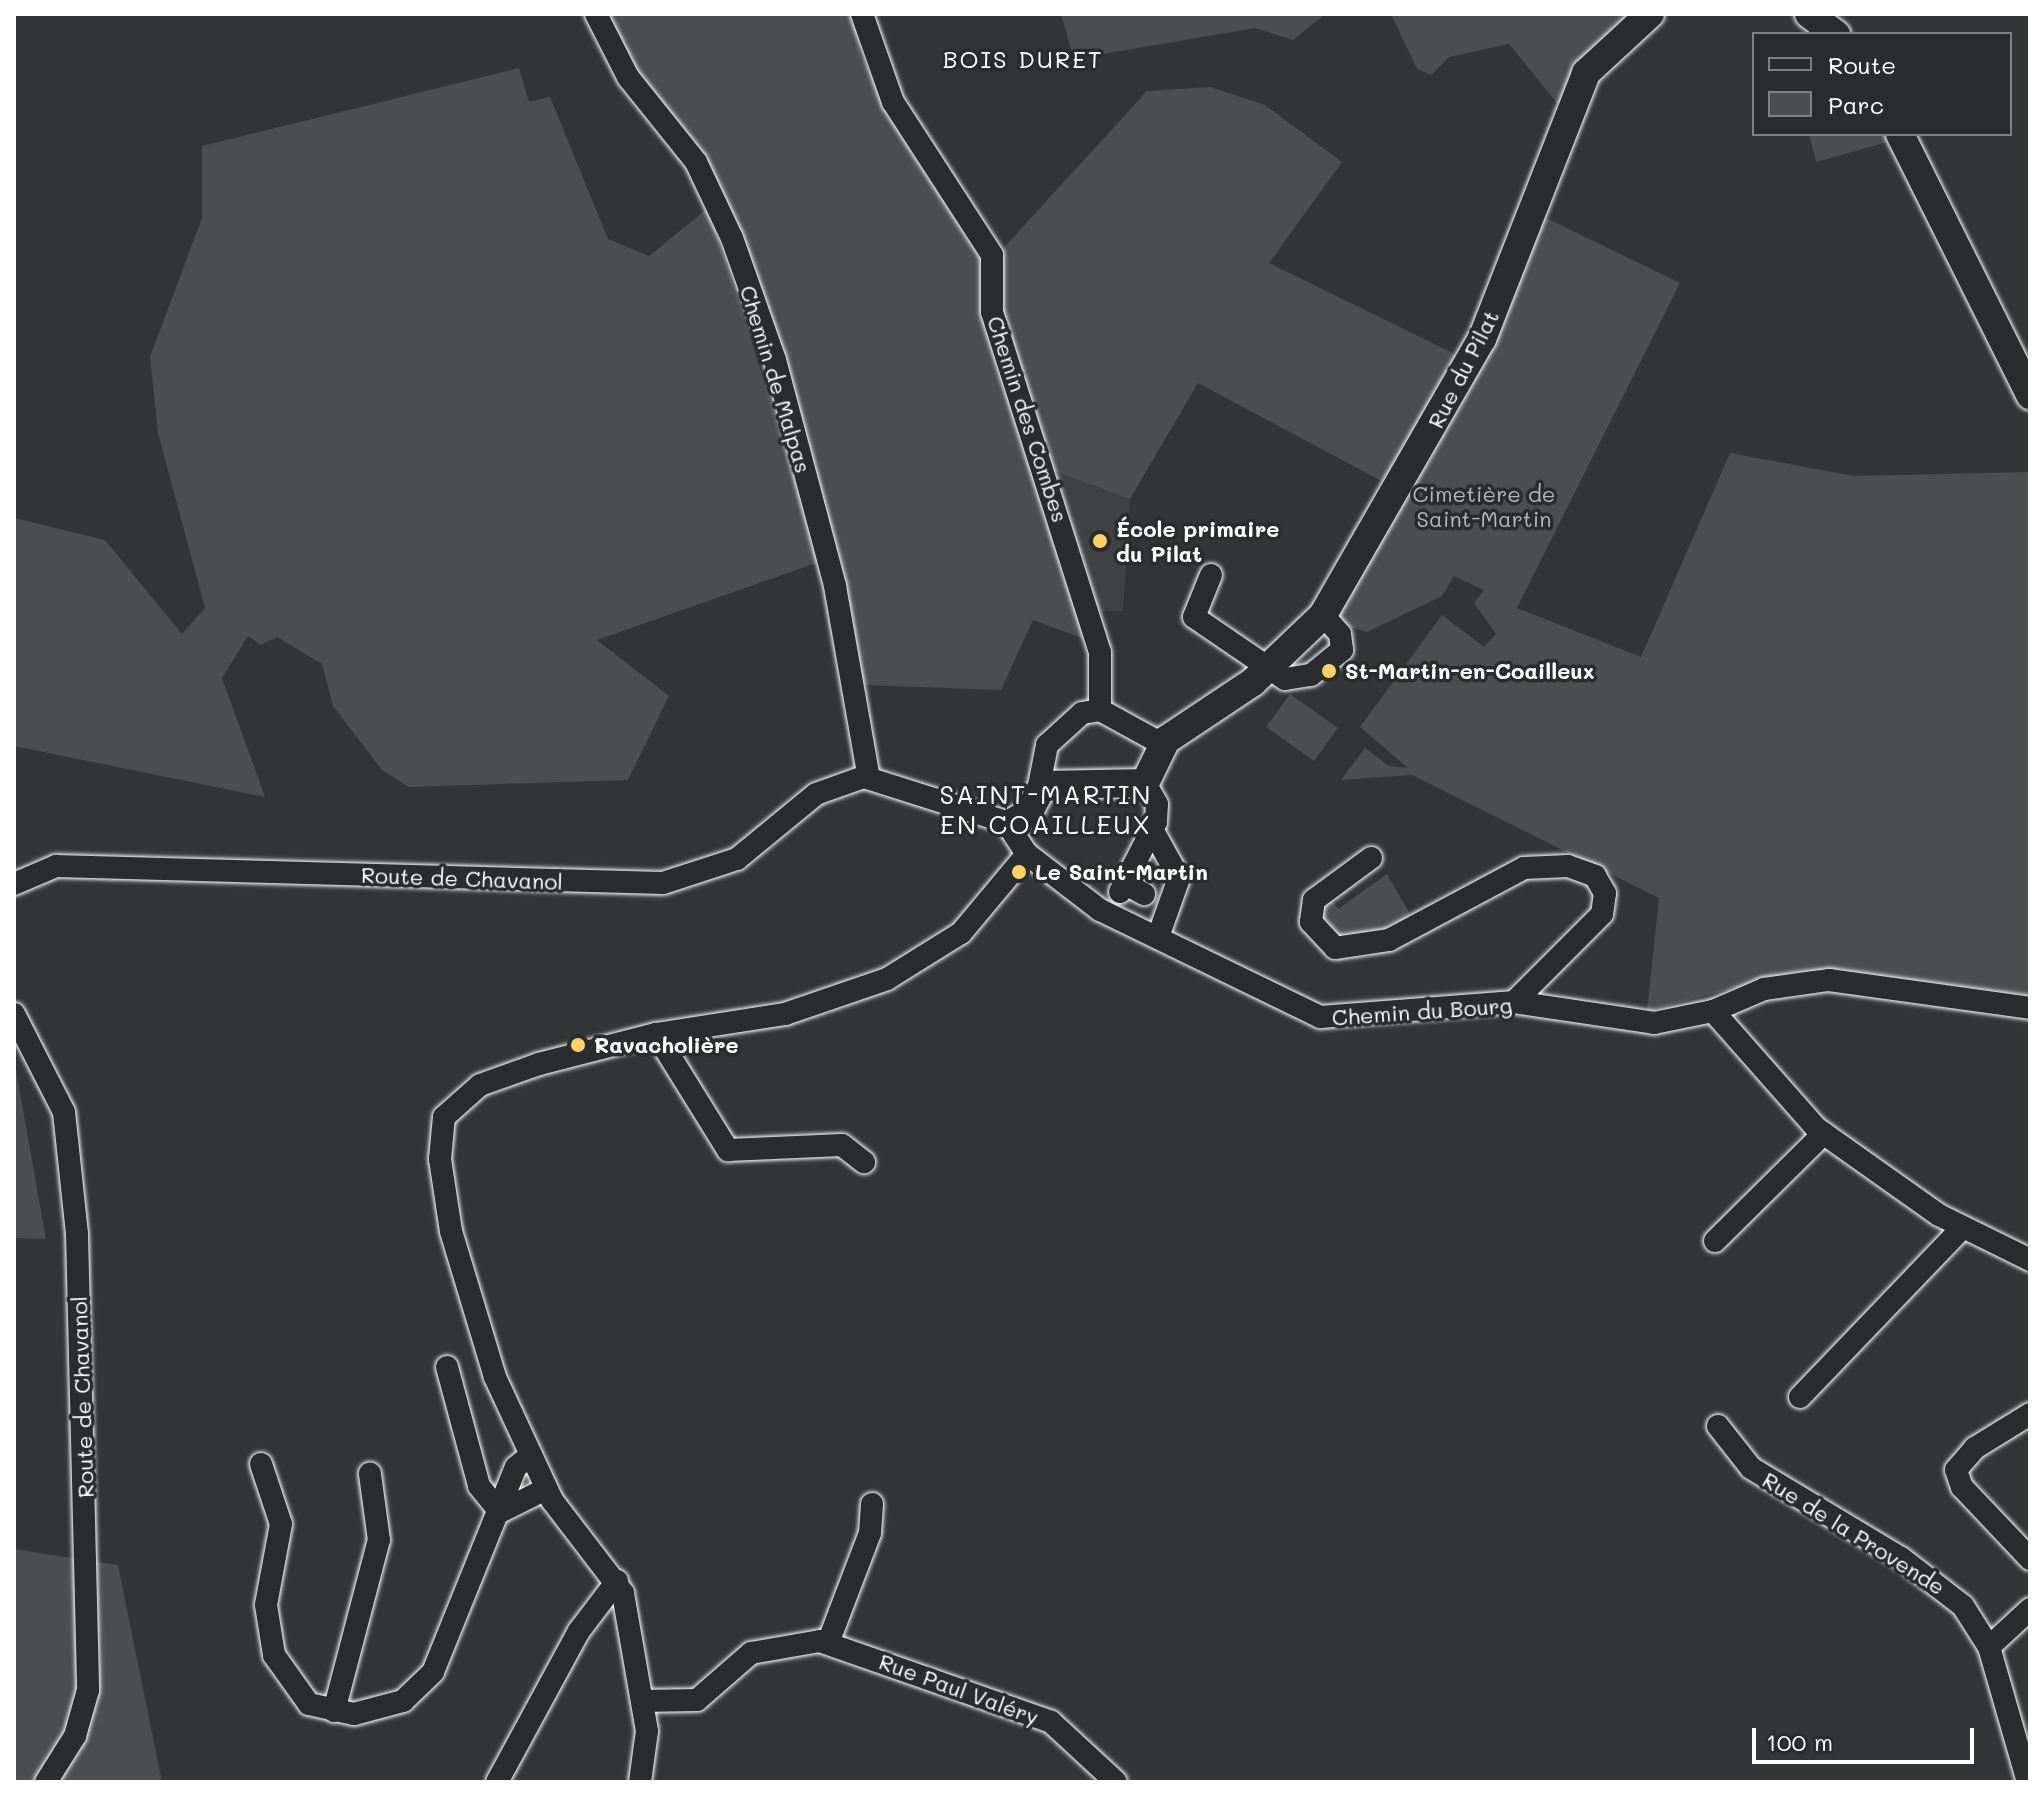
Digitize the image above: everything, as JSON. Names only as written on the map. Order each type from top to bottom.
[{"type":"main road","name":"Rue du Pilat","points":[[1162,744],[1230,700],[1323,615],[1482,339],[1586,73],[1650,14]]},
{"type":"main road","points":[[1809,14],[1833,32]]},
{"type":"main road","points":[[1901,136],[2030,395]]},
{"type":"main road","points":[[1009,824],[1028,814],[1038,791],[1059,783],[1145,783],[1162,744]]},
{"type":"street","name":"Chemin de Malpas","points":[[596,14],[628,77],[696,162],[737,252],[775,360],[835,586],[869,778]]},
{"type":"street","name":"Chemin des Combes","points":[[862,14],[893,102],[992,255],[992,312],[1100,652],[1100,710]]},
{"type":"street","points":[[1211,575],[1194,617],[1270,666],[1301,680],[1338,655],[1343,639],[1323,615]]},
{"type":"street","points":[[1038,791],[1037,768],[1051,738],[1082,713],[1100,710],[1162,744]]},
{"type":"street","points":[[869,778],[1009,824]]},
{"type":"street","name":"Route de Chavanol","points":[[14,884],[56,866],[627,883],[719,868],[828,786],[869,778]]},
{"type":"street","points":[[1129,890],[1152,829],[1157,804],[1145,783]]},
{"type":"street","name":"Chemin du Bourg","points":[[1009,824],[1027,854],[1100,910],[1320,1017],[1514,1002],[1618,1021],[1713,1011],[1764,989],[1829,980],[2030,1008]]},
{"type":"street","points":[[1152,829],[1179,884],[1158,937]]},
{"type":"street","points":[[640,1782],[647,1750],[642,1701],[617,1581],[546,1489],[465,1296],[441,1172],[444,1117],[500,1076],[656,1034],[785,1014],[887,979],[961,933],[1027,854]]},
{"type":"street","points":[[1371,858],[1314,900],[1311,922],[1335,948],[1389,940],[1524,868],[1568,866],[1595,876],[1605,893],[1602,914],[1514,1002]]},
{"type":"street","points":[[1713,1011],[1824,1133],[1962,1228],[2030,1260]]},
{"type":"street","name":"Route de Chavanol","points":[[14,1014],[64,1112],[77,1234],[88,1690],[75,1736],[46,1782]]},
{"type":"street","points":[[656,1034],[728,1150],[842,1145],[864,1162]]},
{"type":"street","points":[[1715,1241],[1824,1133]]},
{"type":"street","points":[[1800,1397],[1962,1228]]},
{"type":"street","points":[[447,1367],[479,1486],[500,1512]]},
{"type":"street","points":[[2030,1414],[1975,1448],[1956,1470],[1962,1487],[2030,1559]]},
{"type":"street","name":"Rue de la Provende","points":[[1718,1426],[1751,1468],[1952,1594],[1989,1647],[2028,1782]]},
{"type":"street","points":[[261,1464],[281,1524],[266,1605],[270,1640],[291,1686],[309,1704],[334,1711],[390,1707],[425,1682],[500,1512],[516,1467],[531,1455]]},
{"type":"street","points":[[334,1711],[380,1532],[370,1474]]},
{"type":"street","points":[[500,1512],[546,1489]]},
{"type":"street","points":[[828,1643],[870,1533],[872,1504]]},
{"type":"street","points":[[497,1782],[574,1639],[617,1581]]},
{"type":"street","points":[[1989,1647],[2030,1609]]},
{"type":"street","name":"Rue Paul Valéry","points":[[642,1701],[697,1700],[751,1653],[828,1643],[1051,1722],[1116,1782]]},
{"type":"shaded area","name":"École primaire du Pilat","points":[[1054,472],[1130,499],[1123,611],[1093,611]]},
{"type":"green space","points":[[602,14],[853,14],[860,54],[901,134],[982,250],[1093,642],[1033,620],[1001,690],[863,685],[786,360],[699,149],[625,61]]},
{"type":"green space","points":[[1061,14],[1325,14],[1293,40],[1255,28],[1074,59]]},
{"type":"green space","points":[[1391,14],[1635,14],[1561,108],[1509,44],[1449,57],[1431,75],[1417,69]]},
{"type":"green space","points":[[519,68],[529,102],[550,97],[608,239],[649,256],[708,208],[822,561],[597,640],[669,696],[628,780],[409,787],[382,770],[333,706],[322,664],[277,637],[261,645],[248,636],[222,678],[265,797],[14,746],[14,518],[105,540],[182,634],[205,608],[158,433],[150,357],[202,218],[202,146]]},
{"type":"green space","points":[[1210,87],[1265,105],[1342,162],[1269,263],[1463,358],[1391,486],[1198,383],[1130,499],[1050,470],[995,297],[998,254],[1147,91]]},
{"type":"green space","points":[[1810,136],[1893,136],[1895,140],[1816,162]]},
{"type":"green space","name":"Cimetière de Saint-Martin","points":[[1542,216],[1680,283],[1517,608],[1641,657],[1730,453],[1854,476],[2030,472],[2030,996],[1842,970],[1795,972],[1647,1011],[1659,898],[1412,775],[1341,780],[1365,748],[1389,766],[1408,768],[1360,727],[1442,615],[1484,647],[1496,634],[1474,603],[1484,590],[1454,576],[1442,596],[1367,632],[1345,626],[1338,614]]},
{"type":"green space","points":[[1290,694],[1338,728],[1314,761],[1266,727]]},
{"type":"green space","points":[[1387,874],[1413,919],[1346,942],[1324,928],[1321,913],[1331,900],[1338,909]]},
{"type":"green space","points":[[14,1059],[46,1239],[14,1238]]},
{"type":"green space","points":[[14,1549],[118,1565],[162,1782],[14,1782]]},
{"type":"place","name":"École primaire du Pilat","points":[[1100,541]]},
{"type":"place","name":"St-Martin-en-Coailleux","points":[[1329,671]]},
{"type":"place","name":"Le Saint-Martin","points":[[1019,872]]},
{"type":"place","name":"Ravacholière","points":[[578,1045]]},
{"type":"district","name":"BOIS DURET","points":[[1023,59]]},
{"type":"district","name":"SAINT-MARTIN EN COAILLEUX","points":[[1046,810]]}]
